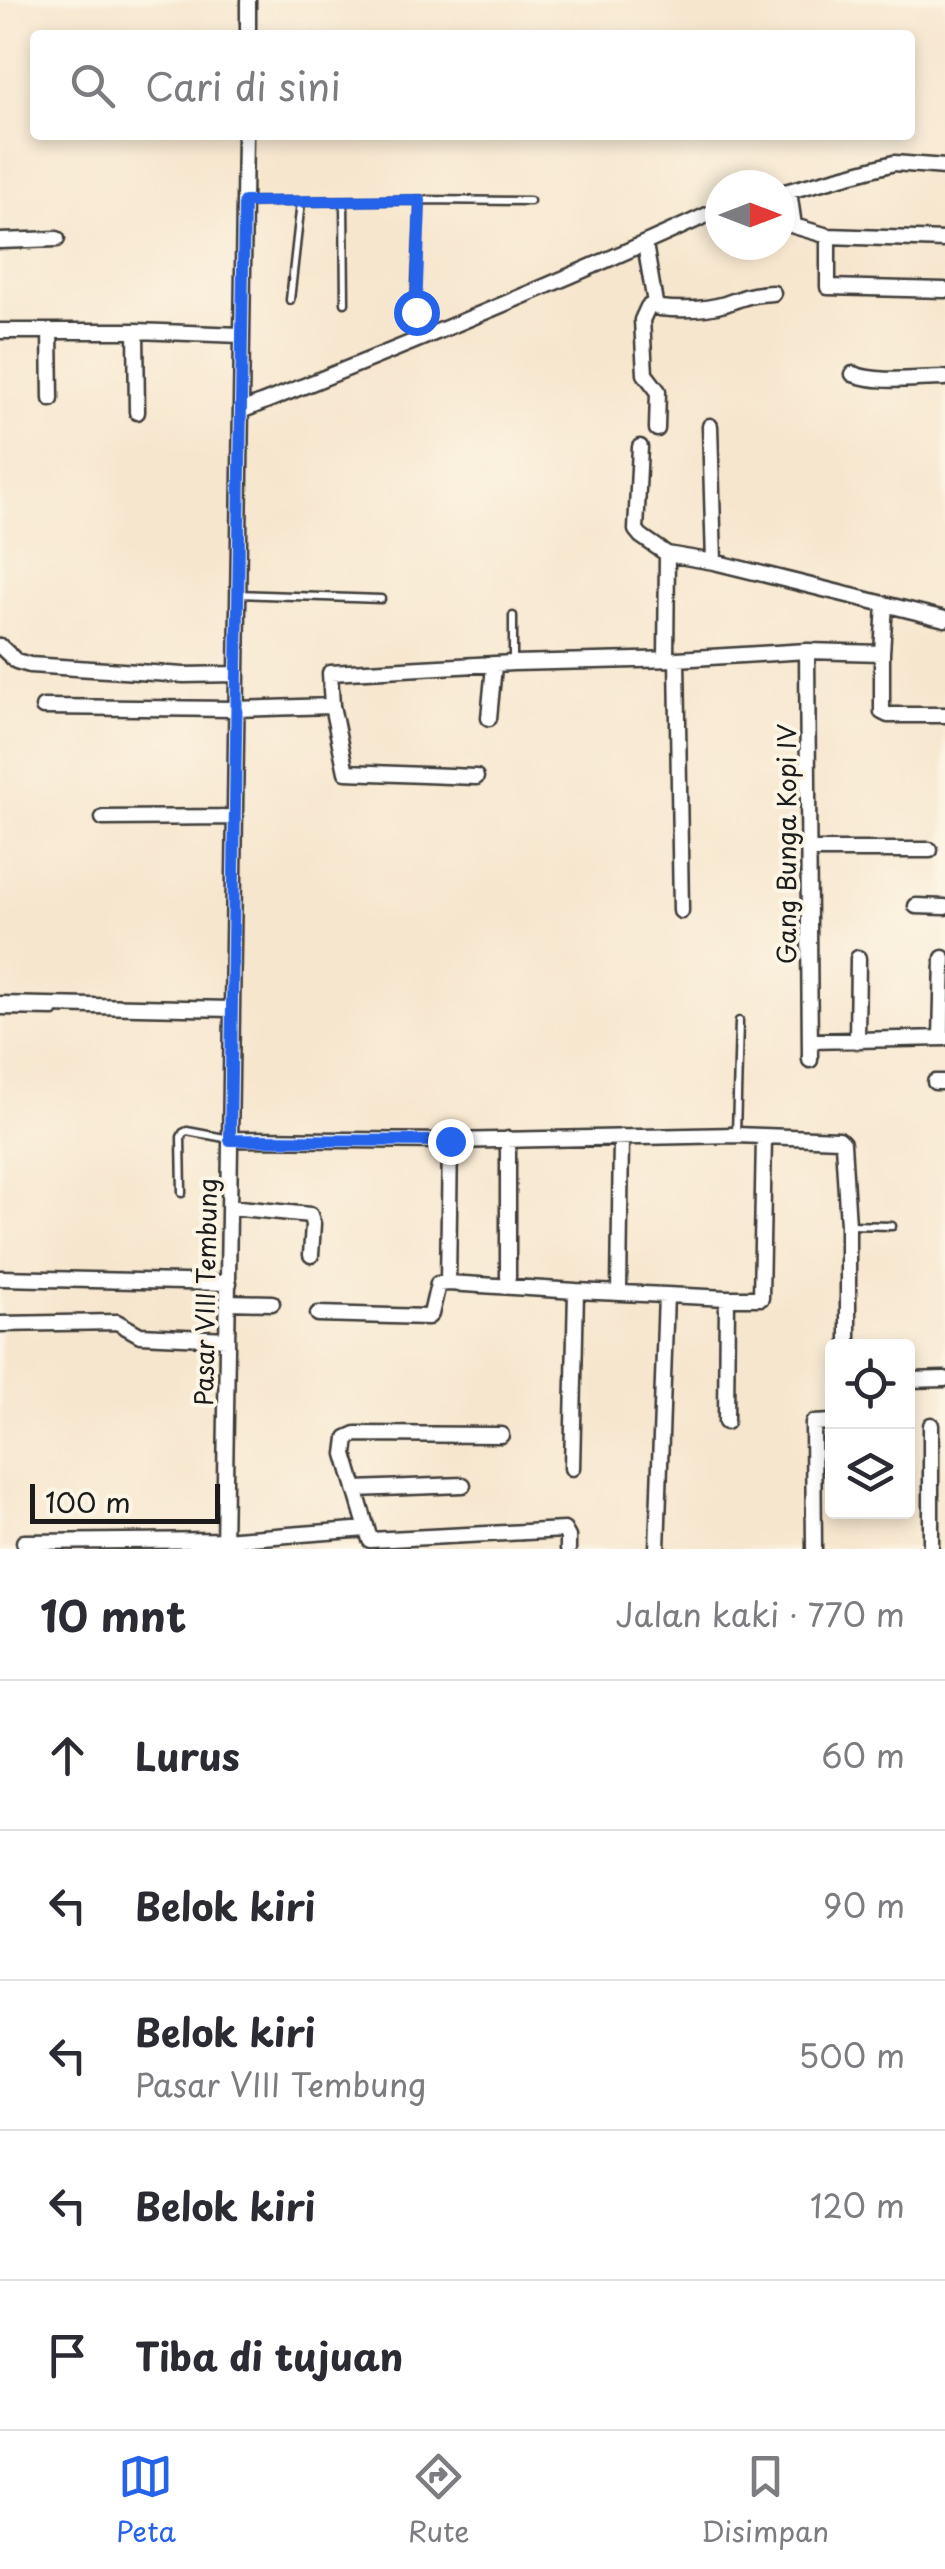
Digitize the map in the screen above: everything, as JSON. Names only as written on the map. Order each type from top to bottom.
[{"type":"street","points":[[248,0],[248,30]]},
{"type":"street","name":"Pasar VIII Tembung","points":[[224,1544],[245,140]]},
{"type":"street","points":[[795,189],[894,163],[945,167]]},
{"type":"street","points":[[241,407],[450,328],[705,216]]},
{"type":"street","points":[[795,227],[828,236],[945,240]]},
{"type":"street","points":[[828,236],[828,287],[945,290]]},
{"type":"street","points":[[0,241],[57,240]]},
{"type":"street","points":[[645,244],[654,303],[659,308],[692,308],[727,303],[748,294],[773,293]]},
{"type":"street","points":[[654,303],[642,320],[645,374],[658,391],[656,429]]},
{"type":"street","points":[[136,330],[137,412]]},
{"type":"street","points":[[0,331],[241,334]]},
{"type":"street","points":[[50,331],[51,399]]},
{"type":"street","points":[[853,374],[945,378]]},
{"type":"street","points":[[710,426],[714,562]]},
{"type":"street","points":[[640,447],[636,530],[667,554],[945,619]]},
{"type":"street","points":[[667,554],[681,911]]},
{"type":"street","points":[[885,604],[881,710],[885,714],[945,715]]},
{"type":"street","points":[[0,646],[16,661],[30,665],[184,675],[236,674]]},
{"type":"street","points":[[476,777],[350,774],[344,769],[328,676],[332,672],[807,651],[882,653]]},
{"type":"street","name":"Gang Bunga Kopi IV","points":[[807,651],[810,1060]]},
{"type":"street","points":[[489,718],[494,666]]},
{"type":"street","points":[[42,707],[332,706]]},
{"type":"street","points":[[103,818],[234,818]]},
{"type":"street","points":[[808,850],[930,850]]},
{"type":"street","points":[[916,906],[945,907]]},
{"type":"street","points":[[857,1041],[858,958]]},
{"type":"street","points":[[810,1040],[943,1038],[943,958]]},
{"type":"street","points":[[0,1008],[231,1012]]},
{"type":"street","points":[[230,1140],[736,1136],[839,1139],[848,1226],[848,1339]]},
{"type":"street","points":[[619,1292],[621,1137]]},
{"type":"street","points":[[318,1314],[428,1317],[438,1284],[448,1283],[761,1298],[764,1137]]},
{"type":"street","points":[[508,1139],[508,1277]]},
{"type":"street","points":[[448,1283],[450,1141]]},
{"type":"street","points":[[230,1207],[310,1216],[311,1255]]},
{"type":"street","points":[[0,1278],[228,1283]]},
{"type":"street","points":[[572,1468],[576,1291]]},
{"type":"street","points":[[657,1549],[666,1295]]},
{"type":"street","points":[[726,1422],[727,1298]]},
{"type":"street","points":[[227,1302],[272,1303]]},
{"type":"street","points":[[0,1324],[117,1322],[140,1335],[227,1339]]},
{"type":"street","points":[[915,1380],[945,1379]]},
{"type":"street","points":[[814,1549],[814,1422],[825,1422]]},
{"type":"street","points":[[931,1549],[932,1425]]},
{"type":"street","points":[[370,1539],[345,1454],[347,1438],[356,1434],[501,1435]]},
{"type":"street","points":[[355,1489],[464,1486]]},
{"type":"street","points":[[24,1542],[224,1544],[564,1530],[568,1549]]},
{"type":"lane","points":[[416,312],[420,200]]},
{"type":"lane","points":[[244,202],[530,202]]},
{"type":"lane","points":[[290,300],[300,202]]},
{"type":"lane","points":[[344,202],[345,303]]},
{"type":"lane","points":[[237,594],[381,598]]},
{"type":"lane","points":[[513,616],[513,664]]},
{"type":"lane","points":[[736,1136],[739,1022]]},
{"type":"lane","points":[[182,1193],[183,1133],[230,1140]]},
{"type":"lane","points":[[848,1226],[892,1226]]},
{"type":"route","points":[[416,312],[420,200],[244,202],[230,1140],[450,1141]]}]
